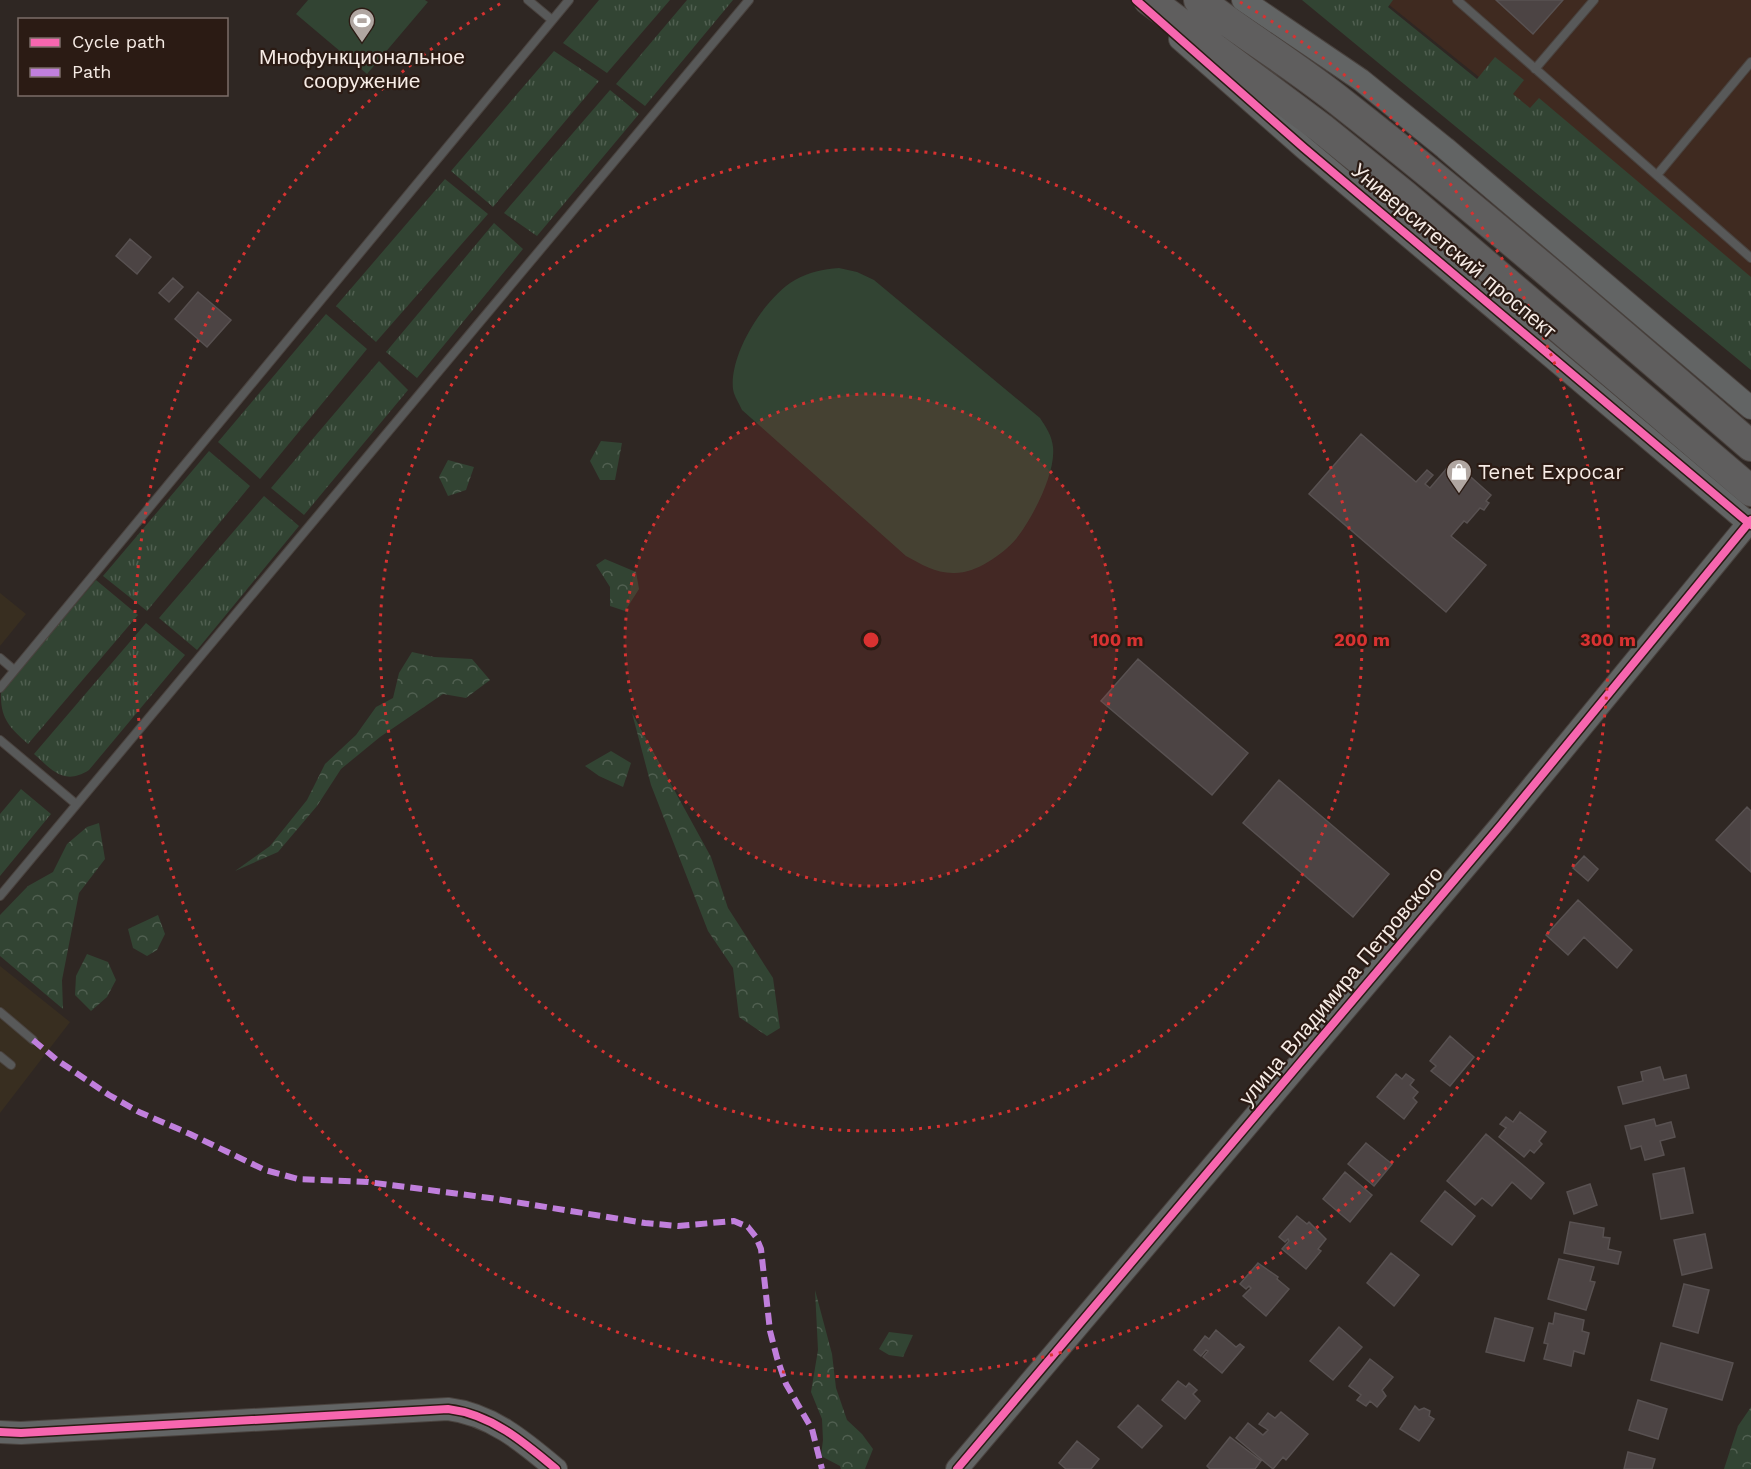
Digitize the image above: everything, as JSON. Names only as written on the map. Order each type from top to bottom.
[{"type":"highway","name":"Университетский проспект","points":[[1149,0],[1321,128],[1396,189],[1751,491]]},
{"type":"highway","name":"Университетский проспект","points":[[1199,0],[1341,102],[1444,184],[1751,446]]},
{"type":"street","name":"Университетский проспект","points":[[1136,0],[1304,148],[1750,522]]},
{"type":"street","points":[[1243,0],[1361,80],[1395,107],[1751,408]]},
{"type":"street","name":"улица Владимира Петровского","points":[[957,1469],[1494,834],[1750,522]]},
{"type":"street","points":[[0,1432],[448,1409],[463,1410],[495,1424],[511,1433],[556,1469]]},
{"type":"lane","points":[[528,0],[552,20]]},
{"type":"lane","points":[[0,688],[569,0]]},
{"type":"lane","points":[[0,896],[749,0]]},
{"type":"lane","points":[[1457,0],[1751,258]]},
{"type":"lane","points":[[1535,69],[1594,0]]},
{"type":"lane","points":[[1657,176],[1751,62]]},
{"type":"lane","points":[[0,658],[14,670]]},
{"type":"lane","points":[[0,740],[76,804]]},
{"type":"lane","points":[[0,1012],[33,1040]]},
{"type":"lane","points":[[0,1056],[11,1065]]},
{"type":"shaded area","points":[[1383,0],[1751,0],[1751,295]]},
{"type":"shaded area","points":[[0,593],[26,614],[0,646]]},
{"type":"shaded area","points":[[0,966],[70,1022],[0,1113]]},
{"type":"green space","name":"Мнофункциональное сооружение","points":[[308,0],[425,0],[428,2],[367,74],[296,14]]},
{"type":"green space","points":[[599,0],[670,0],[607,73],[563,43]]},
{"type":"green space","points":[[687,0],[733,0],[645,106],[616,84]]},
{"type":"green space","points":[[1302,0],[1393,0],[1388,7],[1477,79],[1495,57],[1524,80],[1513,94],[1530,108],[1539,98],[1751,277],[1751,370]]},
{"type":"green space","points":[[554,51],[599,81],[493,207],[451,171]]},
{"type":"green space","points":[[610,90],[639,114],[537,236],[504,213]]},
{"type":"green space","points":[[445,179],[488,214],[376,342],[336,306]]},
{"type":"green space","points":[[494,223],[523,249],[417,378],[386,352]]},
{"type":"green space","points":[[839,268],[857,272],[874,280],[1040,418],[1048,432],[1053,447],[1053,458],[1047,482],[1036,508],[1016,539],[996,557],[979,567],[946,573],[928,568],[906,556],[742,410],[735,397],[733,375],[743,344],[751,328],[772,299],[795,280],[816,271]]},
{"type":"green space","points":[[326,314],[367,349],[260,479],[218,442]]},
{"type":"green space","points":[[379,361],[408,390],[304,515],[271,488]]},
{"type":"green space","points":[[601,441],[622,443],[615,480],[600,480],[590,461]]},
{"type":"green space","points":[[209,451],[250,486],[147,611],[103,576]]},
{"type":"green space","points":[[448,460],[474,467],[466,490],[448,496],[439,477]]},
{"type":"green space","points":[[264,496],[299,526],[197,650],[159,618]]},
{"type":"green space","points":[[605,559],[636,572],[639,589],[625,611],[610,606],[610,587],[596,565]]},
{"type":"green space","points":[[96,580],[138,615],[28,744],[7,722],[2,709],[1,692]]},
{"type":"green space","points":[[146,623],[185,655],[89,770],[80,775],[59,774],[34,754]]},
{"type":"green space","points":[[412,652],[434,657],[472,659],[490,680],[466,698],[443,694],[380,737],[341,769],[317,806],[278,852],[235,871],[270,846],[307,800],[325,764],[356,735],[376,707],[393,698],[399,673]]},
{"type":"green space","points":[[632,713],[711,857],[728,908],[773,978],[780,1028],[767,1036],[739,1017],[733,968],[708,931],[651,785]]},
{"type":"green space","points":[[611,751],[631,763],[623,787],[599,776],[585,766]]},
{"type":"green space","points":[[21,789],[51,814],[0,876],[0,814]]},
{"type":"green space","points":[[99,823],[105,859],[79,893],[62,980],[63,1009],[0,956],[0,915],[28,886],[53,872],[67,844],[87,827]]},
{"type":"green space","points":[[158,915],[165,934],[157,950],[147,956],[133,948],[128,929]]},
{"type":"green space","points":[[87,954],[108,962],[116,980],[107,997],[91,1011],[75,995],[76,976]]},
{"type":"green space","points":[[815,1290],[832,1354],[836,1388],[847,1420],[862,1434],[873,1449],[865,1469],[841,1469],[840,1466],[821,1456],[822,1419],[811,1392],[818,1350]]},
{"type":"green space","points":[[889,1332],[913,1335],[903,1357],[889,1355],[879,1349]]},
{"type":"green space","points":[[1751,1407],[1751,1469],[1724,1469],[1738,1426]]},
{"type":"building","points":[[1496,0],[1563,0],[1533,34]]},
{"type":"building","points":[[130,239],[151,257],[137,274],[116,256]]},
{"type":"building","points":[[173,278],[183,287],[169,302],[159,293]]},
{"type":"building","points":[[198,292],[231,320],[207,347],[175,319]]},
{"type":"building","points":[[1361,434],[1416,482],[1427,470],[1433,475],[1425,484],[1430,488],[1453,461],[1491,495],[1486,501],[1489,503],[1484,510],[1480,508],[1451,536],[1486,565],[1446,612],[1309,494]]},
{"type":"building","points":[[1138,659],[1248,753],[1212,795],[1101,701]]},
{"type":"building","points":[[1279,780],[1389,874],[1353,917],[1243,823]]},
{"type":"building","points":[[1747,807],[1751,811],[1751,872],[1716,840]]},
{"type":"building","points":[[1584,856],[1598,869],[1588,881],[1573,868]]},
{"type":"building","points":[[1578,900],[1632,950],[1617,968],[1584,937],[1568,955],[1546,935]]},
{"type":"building","points":[[1450,1036],[1474,1057],[1450,1086],[1431,1071],[1436,1066],[1430,1061]]},
{"type":"building","points":[[1660,1067],[1664,1080],[1686,1075],[1689,1088],[1623,1104],[1618,1087],[1643,1081],[1641,1072]]},
{"type":"building","points":[[1396,1074],[1402,1079],[1406,1074],[1414,1080],[1410,1085],[1418,1092],[1413,1098],[1417,1102],[1404,1119],[1377,1097]]},
{"type":"building","points":[[1520,1112],[1546,1132],[1539,1141],[1542,1144],[1534,1153],[1530,1150],[1524,1157],[1499,1137],[1506,1128],[1500,1124],[1506,1117],[1513,1122]]},
{"type":"building","points":[[1654,1119],[1656,1126],[1671,1122],[1675,1137],[1660,1141],[1664,1155],[1645,1160],[1641,1146],[1631,1149],[1625,1126]]},
{"type":"building","points":[[1486,1134],[1544,1183],[1531,1199],[1512,1182],[1492,1206],[1482,1198],[1475,1205],[1447,1181]]},
{"type":"building","points":[[1366,1143],[1392,1164],[1374,1186],[1348,1164]]},
{"type":"building","points":[[1684,1168],[1693,1213],[1661,1219],[1653,1174]]},
{"type":"building","points":[[1345,1172],[1372,1195],[1350,1222],[1323,1199]]},
{"type":"building","points":[[1590,1184],[1597,1205],[1574,1214],[1567,1192]]},
{"type":"building","points":[[1445,1191],[1475,1216],[1452,1245],[1421,1221]]},
{"type":"building","points":[[1297,1216],[1307,1224],[1309,1222],[1326,1239],[1318,1249],[1321,1251],[1306,1269],[1282,1249],[1289,1241],[1288,1239],[1285,1242],[1279,1237]]},
{"type":"building","points":[[1570,1222],[1604,1228],[1603,1237],[1610,1238],[1608,1249],[1621,1252],[1618,1264],[1564,1253]]},
{"type":"building","points":[[1705,1234],[1712,1268],[1682,1275],[1674,1240]]},
{"type":"building","points":[[1391,1253],[1419,1275],[1394,1306],[1367,1283]]},
{"type":"building","points":[[1559,1259],[1594,1267],[1590,1281],[1595,1282],[1586,1310],[1548,1299]]},
{"type":"building","points":[[1258,1263],[1278,1277],[1277,1279],[1289,1289],[1266,1316],[1243,1296],[1251,1288],[1249,1286],[1246,1289],[1240,1284]]},
{"type":"building","points":[[1684,1284],[1709,1290],[1698,1333],[1673,1326]]},
{"type":"building","points":[[1555,1313],[1584,1320],[1582,1331],[1589,1333],[1584,1354],[1574,1351],[1571,1366],[1544,1359],[1548,1344],[1544,1343],[1549,1323],[1553,1324]]},
{"type":"building","points":[[1495,1318],[1533,1328],[1524,1361],[1486,1352]]},
{"type":"building","points":[[1339,1327],[1362,1347],[1333,1380],[1310,1361]]},
{"type":"building","points":[[1216,1330],[1236,1347],[1240,1344],[1244,1347],[1222,1373],[1203,1357],[1208,1351],[1206,1350],[1201,1356],[1194,1350],[1205,1336],[1209,1339]]},
{"type":"building","points":[[1661,1343],[1733,1363],[1722,1400],[1651,1380]]},
{"type":"building","points":[[1370,1359],[1393,1377],[1382,1390],[1386,1396],[1377,1407],[1370,1401],[1366,1406],[1357,1400],[1361,1395],[1349,1386]]},
{"type":"building","points":[[1178,1381],[1186,1387],[1189,1383],[1197,1390],[1193,1394],[1200,1401],[1185,1419],[1162,1400]]},
{"type":"building","points":[[1638,1400],[1667,1409],[1658,1439],[1629,1430]]},
{"type":"building","points":[[1138,1405],[1162,1426],[1142,1448],[1118,1427]]},
{"type":"building","points":[[1415,1406],[1419,1410],[1424,1408],[1430,1411],[1429,1416],[1434,1419],[1419,1441],[1400,1429]]},
{"type":"building","points":[[1281,1412],[1308,1434],[1286,1460],[1283,1457],[1273,1469],[1236,1438],[1248,1423],[1263,1435],[1268,1430],[1259,1424],[1268,1413],[1275,1418]]},
{"type":"building","points":[[1230,1437],[1261,1461],[1255,1469],[1210,1469],[1207,1466]]},
{"type":"building","points":[[1077,1441],[1099,1459],[1091,1469],[1066,1469],[1059,1463]]},
{"type":"building","points":[[1628,1452],[1655,1459],[1652,1469],[1624,1469]]},
{"type":"marked path","points":[[33,1040],[57,1060],[139,1112],[265,1170],[298,1179],[368,1182],[490,1198],[645,1223],[678,1226],[734,1221],[748,1227],[756,1237],[761,1249],[770,1331],[777,1358],[786,1384],[812,1429],[822,1469]]},
{"type":"cycle path","points":[[1136,0],[1304,148],[1751,525]]},
{"type":"cycle path","points":[[957,1469],[1501,825],[1751,520]]},
{"type":"cycle path","points":[[0,1432],[21,1433],[448,1409],[464,1412],[493,1423],[519,1439],[556,1469]]},
{"type":"place","name":"Мнофункциональное сооружение","points":[[362,44]]},
{"type":"place","name":"Tenet Expocar","points":[[1459,495]]}]
